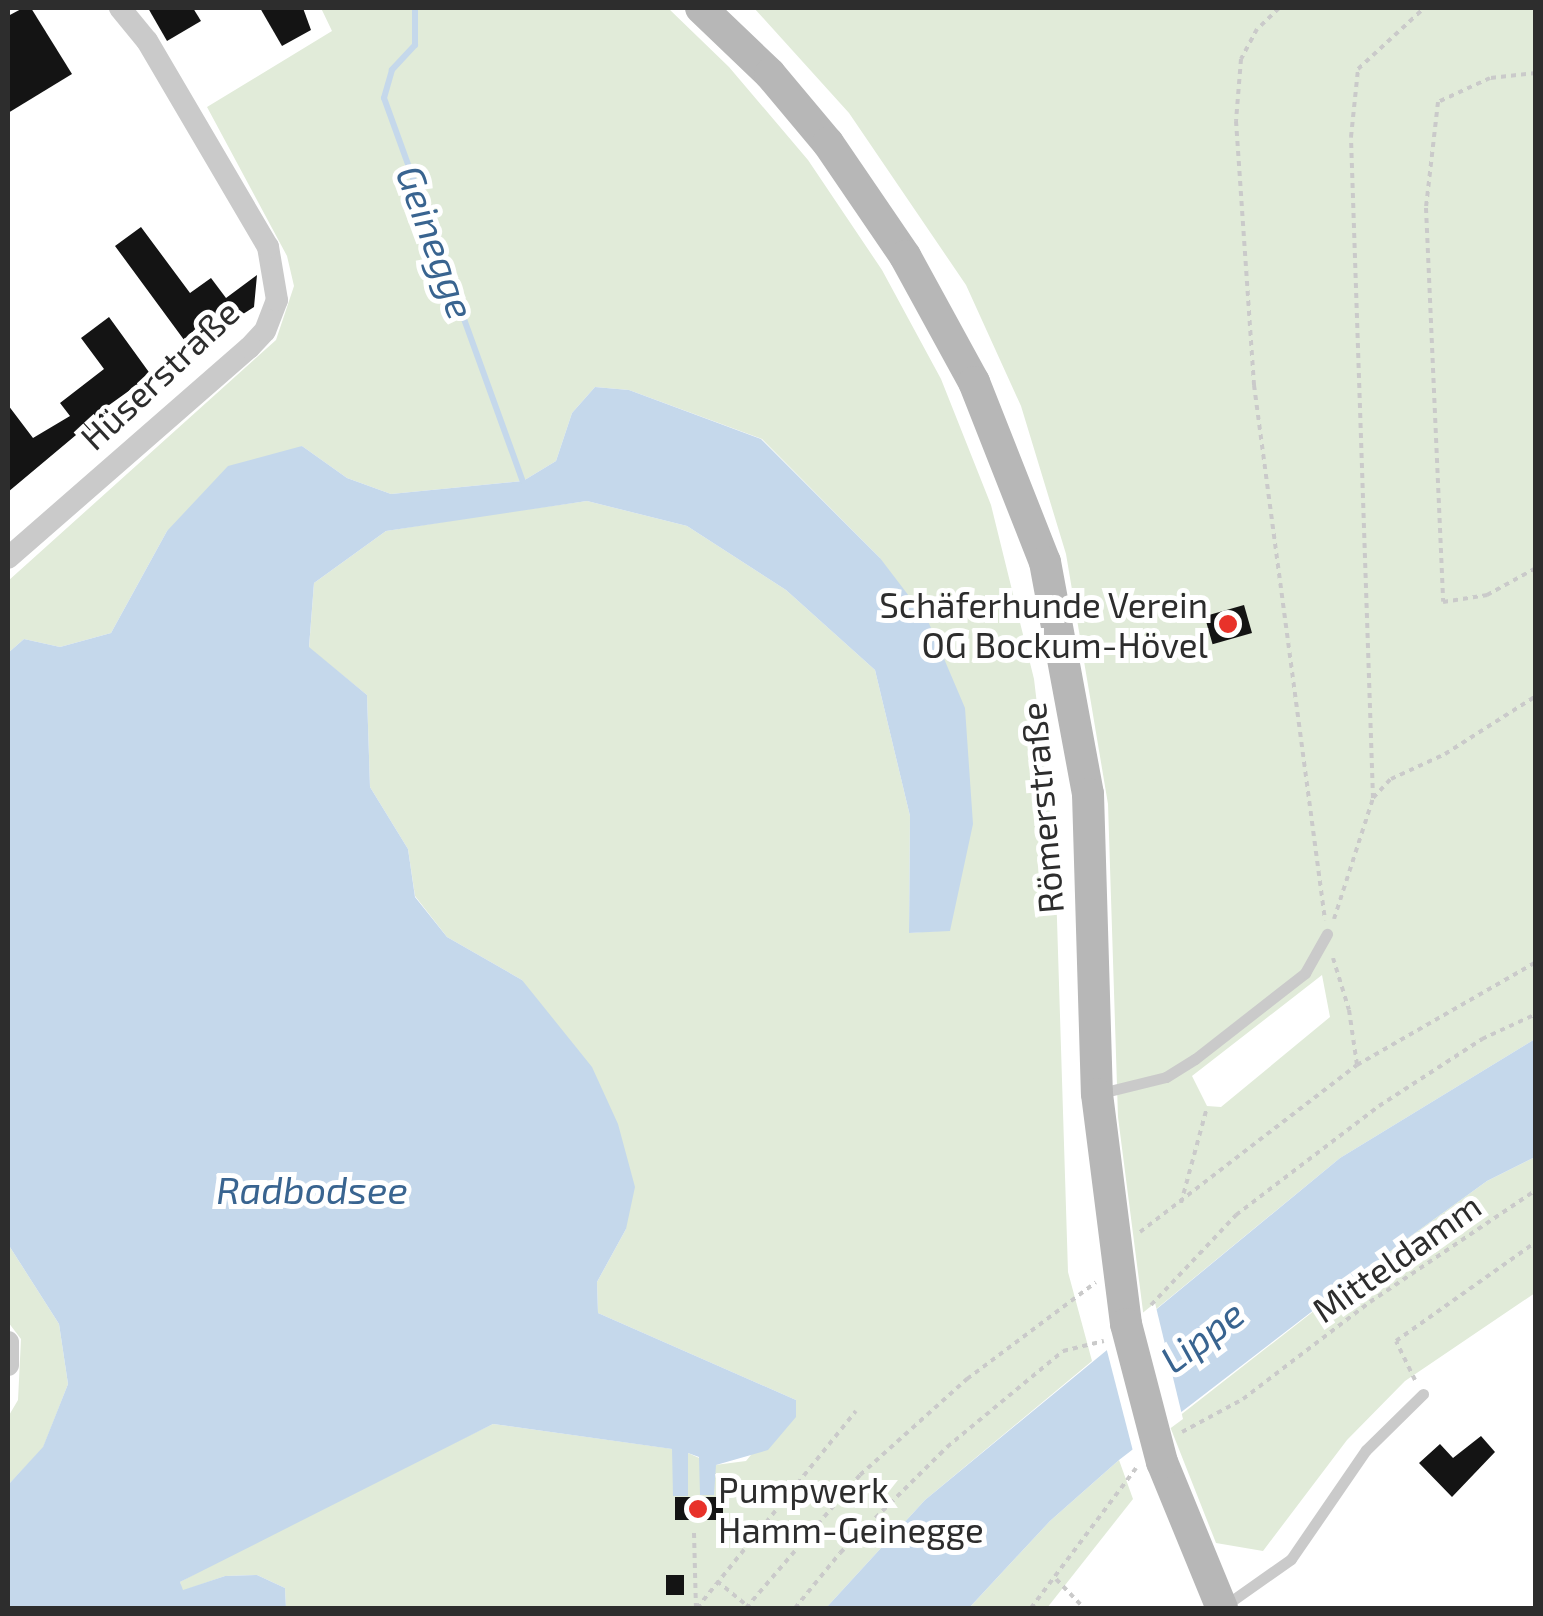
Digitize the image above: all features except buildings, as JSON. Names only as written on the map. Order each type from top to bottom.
[{"type":"main road","name":"Römerstraße","points":[[701,8],[804,116],[905,256],[974,382],[1024,504],[1058,617],[1088,794],[1097,1094],[1115,1259],[1114,1334],[1222,1608]]},
{"type":"street","name":"Hüserstraße","points":[[8,558],[249,348],[265,330],[277,300],[268,247],[148,41],[120,8]]},
{"type":"street","points":[[8,1342],[8,1365]]},
{"type":"lane","points":[[1097,1094],[1166,1077],[1196,1059],[1305,973],[1327,934]]},
{"type":"lane","points":[[1222,1608],[1291,1559],[1366,1450],[1423,1394]]},
{"type":"path","points":[[1280,8],[1257,29],[1241,59],[1236,121],[1254,385],[1327,934],[1350,1010],[1356,1065]]},
{"type":"path","points":[[1327,934],[1373,798],[1351,137],[1358,69],[1424,8]]},
{"type":"path","points":[[1536,72],[1490,78],[1438,102],[1426,208],[1443,602],[1487,595],[1536,568]]},
{"type":"path","points":[[1536,272],[1536,323]]},
{"type":"path","points":[[1373,798],[1391,779],[1445,754],[1536,696]]},
{"type":"path","points":[[718,1581],[748,1608],[860,1475],[1180,1205],[1356,1065],[1536,962]]},
{"type":"path","points":[[1158,1300],[1236,1215],[1379,1106],[1536,1014]]},
{"type":"path","points":[[1180,1205],[1207,1106]]},
{"type":"path","name":"Mitteldamm","points":[[1286,1367],[1536,1190]]},
{"type":"path","points":[[1423,1394],[1396,1341],[1536,1242]]},
{"type":"path","points":[[794,1608],[840,1553],[947,1448],[1063,1350],[1114,1334]]},
{"type":"path","points":[[696,1608],[856,1411]]},
{"type":"path","points":[[694,1533],[696,1608]]},
{"type":"path","points":[[1056,1579],[1084,1608]]},
{"type":"green space","points":[[321,8],[668,8],[729,67],[808,160],[882,270],[941,379],[991,505],[1034,679],[1055,856],[1068,1272],[1092,1361],[925,1500],[826,1608],[286,1608],[285,1588],[257,1575],[225,1576],[182,1591],[180,1582],[280,1527],[493,1424],[673,1449],[673,1495],[688,1495],[688,1453],[715,1465],[746,1461],[796,1400],[598,1313],[597,1282],[626,1229],[522,980],[447,937],[415,896],[408,849],[370,787],[367,695],[309,648],[314,583],[386,531],[480,516],[587,501],[687,526],[786,590],[875,670],[910,816],[909,933],[950,930],[880,558],[762,439],[629,390],[595,387],[572,413],[556,461],[523,481],[391,494],[347,478],[302,446],[167,531],[111,633],[60,647],[24,639],[8,653],[8,581],[276,340],[294,286],[287,256],[207,107],[332,31]]},
{"type":"green space","points":[[754,8],[1535,8],[1535,1039],[1340,1158],[1144,1319],[1118,1117],[1108,804],[1066,554],[1021,406],[966,285],[849,113]],"holes":[[[1322,975],[1330,1017],[1221,1107],[1207,1106],[1192,1076]]]},
{"type":"green space","points":[[1535,1157],[1535,1293],[1405,1381],[1347,1440],[1263,1551],[1216,1543],[1169,1424],[1397,1246],[1487,1181]]},
{"type":"green space","points":[[8,1244],[59,1324],[68,1384],[43,1448],[8,1485],[8,1417],[18,1400],[21,1339],[8,1322]]},
{"type":"green space","points":[[1119,1460],[1133,1499],[1047,1608],[969,1608],[1050,1521]]},
{"type":"water","name":"Radbodsee","points":[[595,387],[629,390],[761,439],[880,558],[928,621],[965,708],[973,824],[950,931],[909,933],[910,816],[875,670],[786,590],[687,526],[587,501],[386,531],[314,583],[309,647],[367,695],[370,787],[408,849],[415,897],[447,937],[522,980],[592,1067],[618,1124],[635,1187],[626,1229],[597,1282],[598,1313],[796,1400],[796,1417],[768,1450],[716,1465],[714,1495],[700,1495],[699,1457],[688,1453],[688,1496],[673,1496],[672,1449],[493,1424],[180,1582],[183,1590],[225,1576],[257,1575],[285,1588],[286,1608],[8,1608],[8,1485],[43,1447],[68,1384],[59,1324],[8,1244],[8,653],[24,639],[60,647],[111,633],[167,531],[228,466],[302,446],[347,478],[391,494],[523,481],[556,461],[572,413]]},
{"type":"water","name":"Lippe","points":[[1535,1039],[1535,1157],[1487,1181],[1397,1246],[1119,1460],[1050,1521],[969,1608],[826,1608],[925,1500],[1340,1158]]},
{"type":"pier","points":[[1155,1303],[1183,1419],[1134,1455],[1105,1343]]},
{"type":"waterway","name":"Geinegge","points":[[415,8],[415,45],[392,70],[384,98],[523,481]]},
{"type":"place","name":"Schäferhunde Verein OG Bockum-Hövel","points":[[1228,624]]},
{"type":"place","name":"Pumpwerk Hamm-Geinegge","points":[[698,1509]]}]
